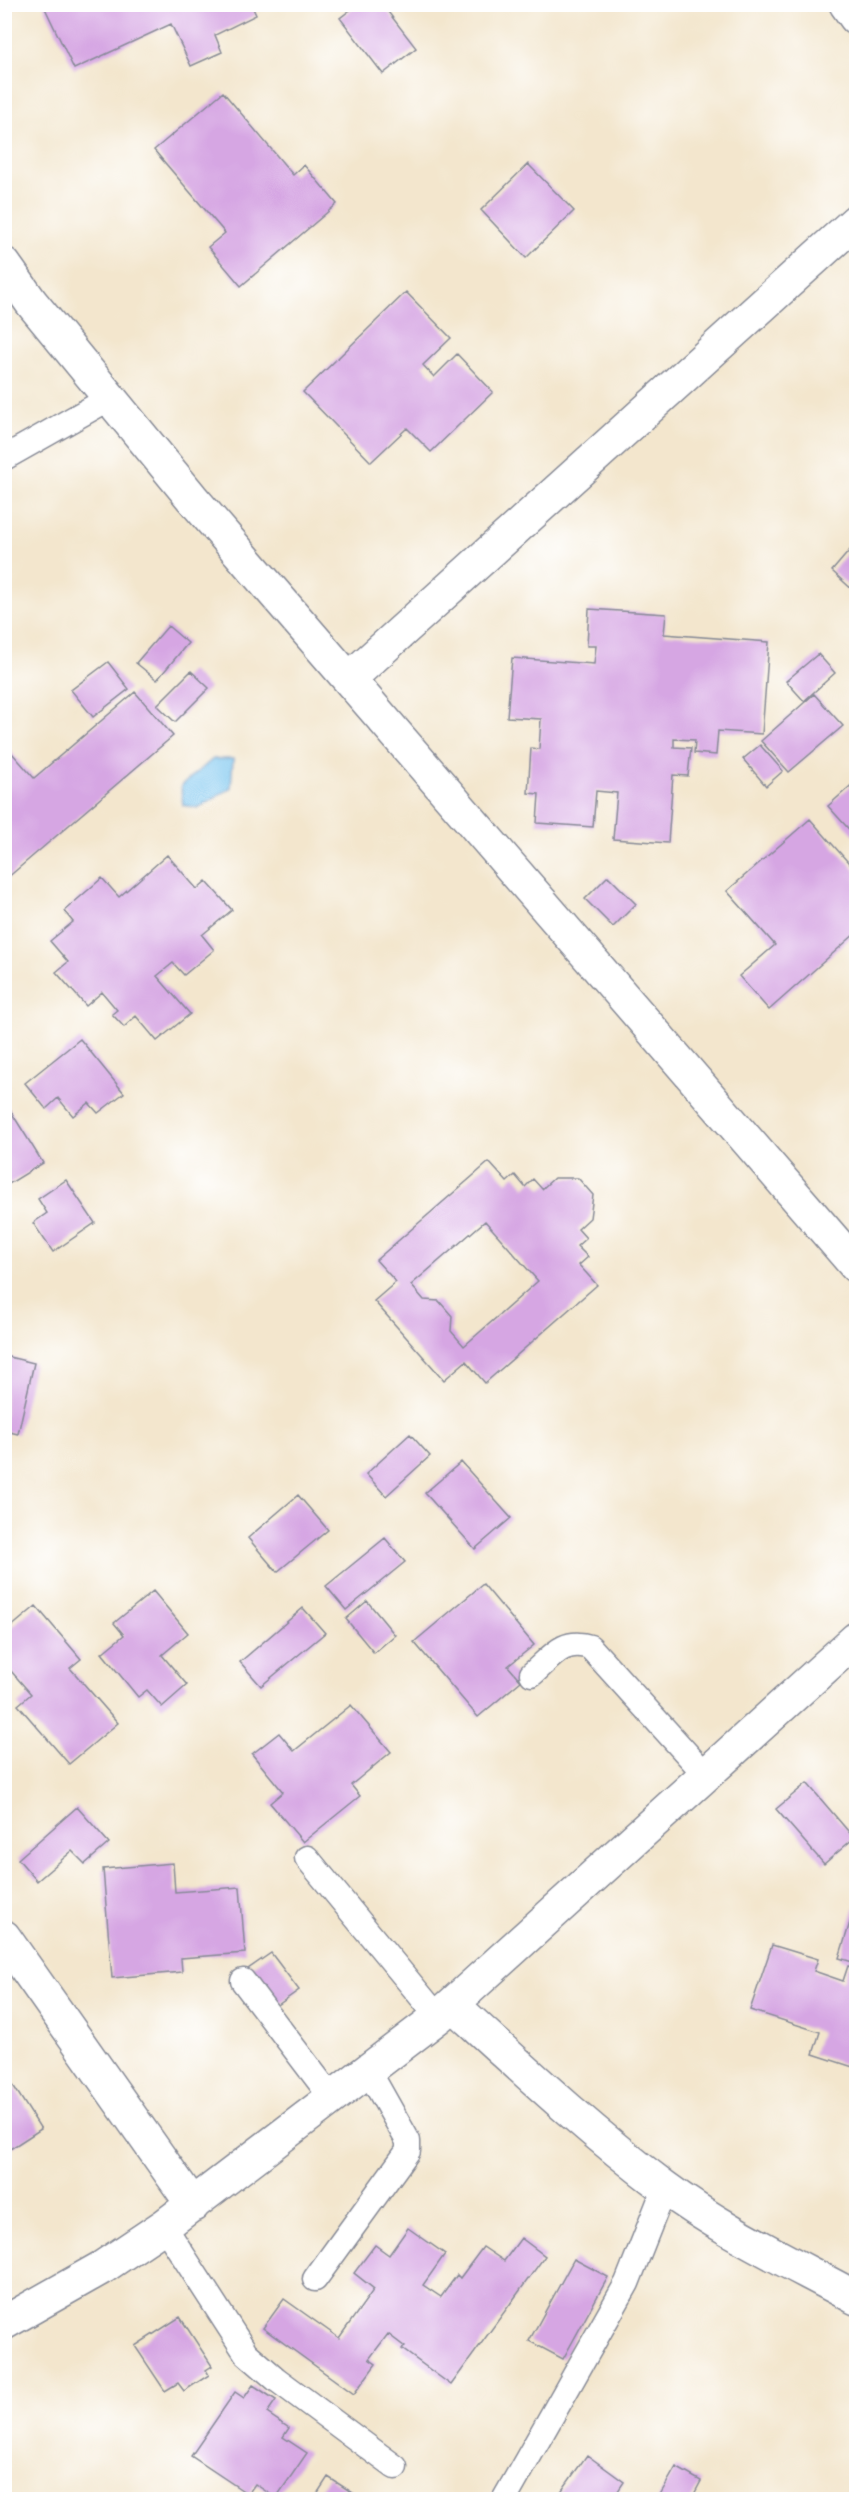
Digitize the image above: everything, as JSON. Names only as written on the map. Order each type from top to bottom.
[{"type":"street","points":[[846,4],[856,18]]},
{"type":"street","points":[[349,679],[856,221]]},
{"type":"street","points":[[4,264],[31,302],[192,498],[856,1266]]},
{"type":"street","points":[[4,2323],[103,2267],[164,2226],[446,2011],[856,1639]]},
{"type":"street","points":[[10,1957],[193,2205]]},
{"type":"street","points":[[446,2011],[664,2187],[724,2227],[856,2298]]},
{"type":"lane","points":[[4,459],[110,398]]},
{"type":"lane","points":[[532,1674],[564,1646],[577,1643],[590,1647],[706,1775]]},
{"type":"lane","points":[[307,1858],[446,2011]]},
{"type":"lane","points":[[243,1981],[332,2098]]},
{"type":"lane","points":[[315,2279],[408,2151],[408,2141],[368,2070]]},
{"type":"lane","points":[[504,2499],[627,2283],[664,2187]]},
{"type":"lane","points":[[164,2226],[246,2353],[276,2379],[395,2467]]},
{"type":"water","points":[[213,759],[233,759],[231,788],[198,808],[183,805],[181,786]]},
{"type":"building","points":[[43,4],[251,4],[256,15],[215,35],[222,52],[191,66],[171,24],[74,69]]},
{"type":"building","points":[[358,4],[382,4],[416,48],[383,74],[340,18]]},
{"type":"building","points":[[223,92],[293,175],[304,165],[337,204],[241,286],[208,247],[225,233],[154,150]]},
{"type":"building","points":[[528,164],[574,211],[526,258],[481,210]]},
{"type":"building","points":[[406,292],[451,338],[423,365],[434,377],[457,354],[493,392],[431,452],[407,428],[371,462],[303,392]]},
{"type":"building","points":[[856,543],[856,593],[832,571]]},
{"type":"building","points":[[589,609],[666,614],[664,634],[769,642],[762,734],[718,731],[716,755],[694,753],[695,740],[674,739],[674,747],[691,748],[688,776],[673,775],[668,843],[613,839],[617,793],[596,791],[593,827],[537,823],[539,794],[528,793],[531,748],[539,749],[541,719],[507,717],[512,658],[594,664],[596,646],[587,646]]},
{"type":"building","points":[[168,626],[188,643],[157,680],[136,663]]},
{"type":"building","points":[[818,654],[835,673],[804,701],[786,681]]},
{"type":"building","points":[[108,662],[129,689],[93,717],[71,690]]},
{"type":"building","points":[[191,671],[209,688],[175,722],[157,705]]},
{"type":"building","points":[[135,692],[173,736],[6,879],[4,744],[34,778]]},
{"type":"building","points":[[814,694],[843,726],[789,772],[761,741]]},
{"type":"building","points":[[760,745],[783,771],[766,786],[743,759]]},
{"type":"building","points":[[856,781],[856,837],[828,806]]},
{"type":"building","points":[[810,819],[856,871],[856,933],[769,1010],[739,976],[775,945],[727,891]]},
{"type":"building","points":[[167,855],[197,889],[206,881],[232,910],[202,935],[214,950],[184,975],[173,963],[157,976],[190,1014],[157,1041],[136,1016],[124,1027],[112,1014],[117,1010],[102,992],[86,1006],[56,972],[68,962],[50,941],[73,922],[64,911],[102,878],[119,897]]},
{"type":"building","points":[[608,876],[636,904],[613,927],[585,899]]},
{"type":"building","points":[[80,1039],[124,1093],[98,1113],[89,1103],[73,1116],[58,1098],[46,1109],[25,1083]]},
{"type":"building","points":[[8,1107],[43,1163],[4,1187],[4,1109]]},
{"type":"building","points":[[489,1162],[507,1182],[515,1175],[525,1187],[533,1179],[542,1189],[554,1178],[578,1178],[593,1195],[590,1218],[578,1229],[586,1238],[577,1246],[588,1257],[579,1265],[597,1285],[485,1383],[466,1361],[444,1380],[374,1301],[396,1282],[376,1260]],"holes":[[[485,1221],[538,1281],[464,1346],[451,1331],[452,1316],[439,1301],[424,1300],[411,1285]]]},
{"type":"building","points":[[66,1180],[95,1223],[53,1252],[33,1223],[47,1213],[38,1199]]},
{"type":"building","points":[[4,1291],[9,1292],[5,1308],[4,1308]]},
{"type":"building","points":[[5,1356],[34,1363],[18,1434],[5,1431]]},
{"type":"building","points":[[410,1434],[430,1456],[386,1496],[366,1474]]},
{"type":"building","points":[[461,1462],[511,1518],[475,1549],[425,1493]]},
{"type":"building","points":[[298,1495],[328,1530],[277,1572],[248,1538]]},
{"type":"building","points":[[385,1538],[405,1562],[346,1610],[326,1586]]},
{"type":"building","points":[[483,1584],[534,1645],[508,1666],[521,1681],[478,1717],[414,1642]]},
{"type":"building","points":[[153,1591],[188,1633],[162,1655],[187,1685],[162,1707],[147,1690],[138,1697],[102,1653],[124,1635],[114,1623]]},
{"type":"building","points":[[367,1601],[395,1635],[374,1653],[346,1619]]},
{"type":"building","points":[[36,1606],[81,1659],[70,1668],[118,1723],[69,1764],[18,1705],[31,1694],[4,1663],[4,1633]]},
{"type":"building","points":[[303,1608],[325,1633],[261,1686],[240,1662]]},
{"type":"building","points":[[351,1705],[391,1752],[351,1785],[360,1796],[303,1842],[270,1803],[283,1792],[252,1754],[279,1733],[294,1751]]},
{"type":"building","points":[[807,1783],[854,1838],[824,1864],[776,1809]]},
{"type":"building","points":[[77,1807],[109,1843],[85,1864],[72,1851],[37,1881],[18,1859]]},
{"type":"building","points":[[173,1863],[175,1892],[240,1887],[245,1953],[181,1958],[182,1972],[112,1978],[103,1869]]},
{"type":"building","points":[[856,1903],[856,1963],[839,1958]]},
{"type":"building","points":[[772,1945],[818,1959],[814,1971],[843,1981],[848,1966],[856,1968],[856,2068],[813,2054],[820,2032],[750,2010]]},
{"type":"building","points":[[271,1953],[299,1990],[275,2007],[248,1969]]},
{"type":"building","points":[[4,2071],[41,2129],[4,2153]]},
{"type":"building","points":[[408,2228],[445,2254],[423,2285],[441,2297],[457,2275],[460,2278],[483,2247],[504,2261],[521,2238],[545,2256],[451,2385],[402,2349],[405,2347],[388,2334],[369,2359],[376,2364],[354,2394],[263,2328],[284,2299],[339,2338],[374,2289],[354,2273],[375,2245],[389,2255]]},
{"type":"building","points":[[574,2259],[608,2277],[563,2359],[529,2341]]},
{"type":"building","points":[[180,2317],[212,2366],[206,2370],[209,2375],[184,2391],[178,2383],[165,2391],[135,2346]]},
{"type":"building","points":[[253,2385],[276,2400],[267,2413],[289,2428],[283,2437],[307,2453],[276,2498],[255,2484],[248,2494],[191,2456],[235,2392],[244,2398]]},
{"type":"building","points":[[587,2455],[624,2482],[612,2500],[555,2500]]},
{"type":"building","points":[[676,2467],[701,2481],[691,2500],[657,2500]]},
{"type":"building","points":[[328,2477],[364,2500],[313,2500]]}]
